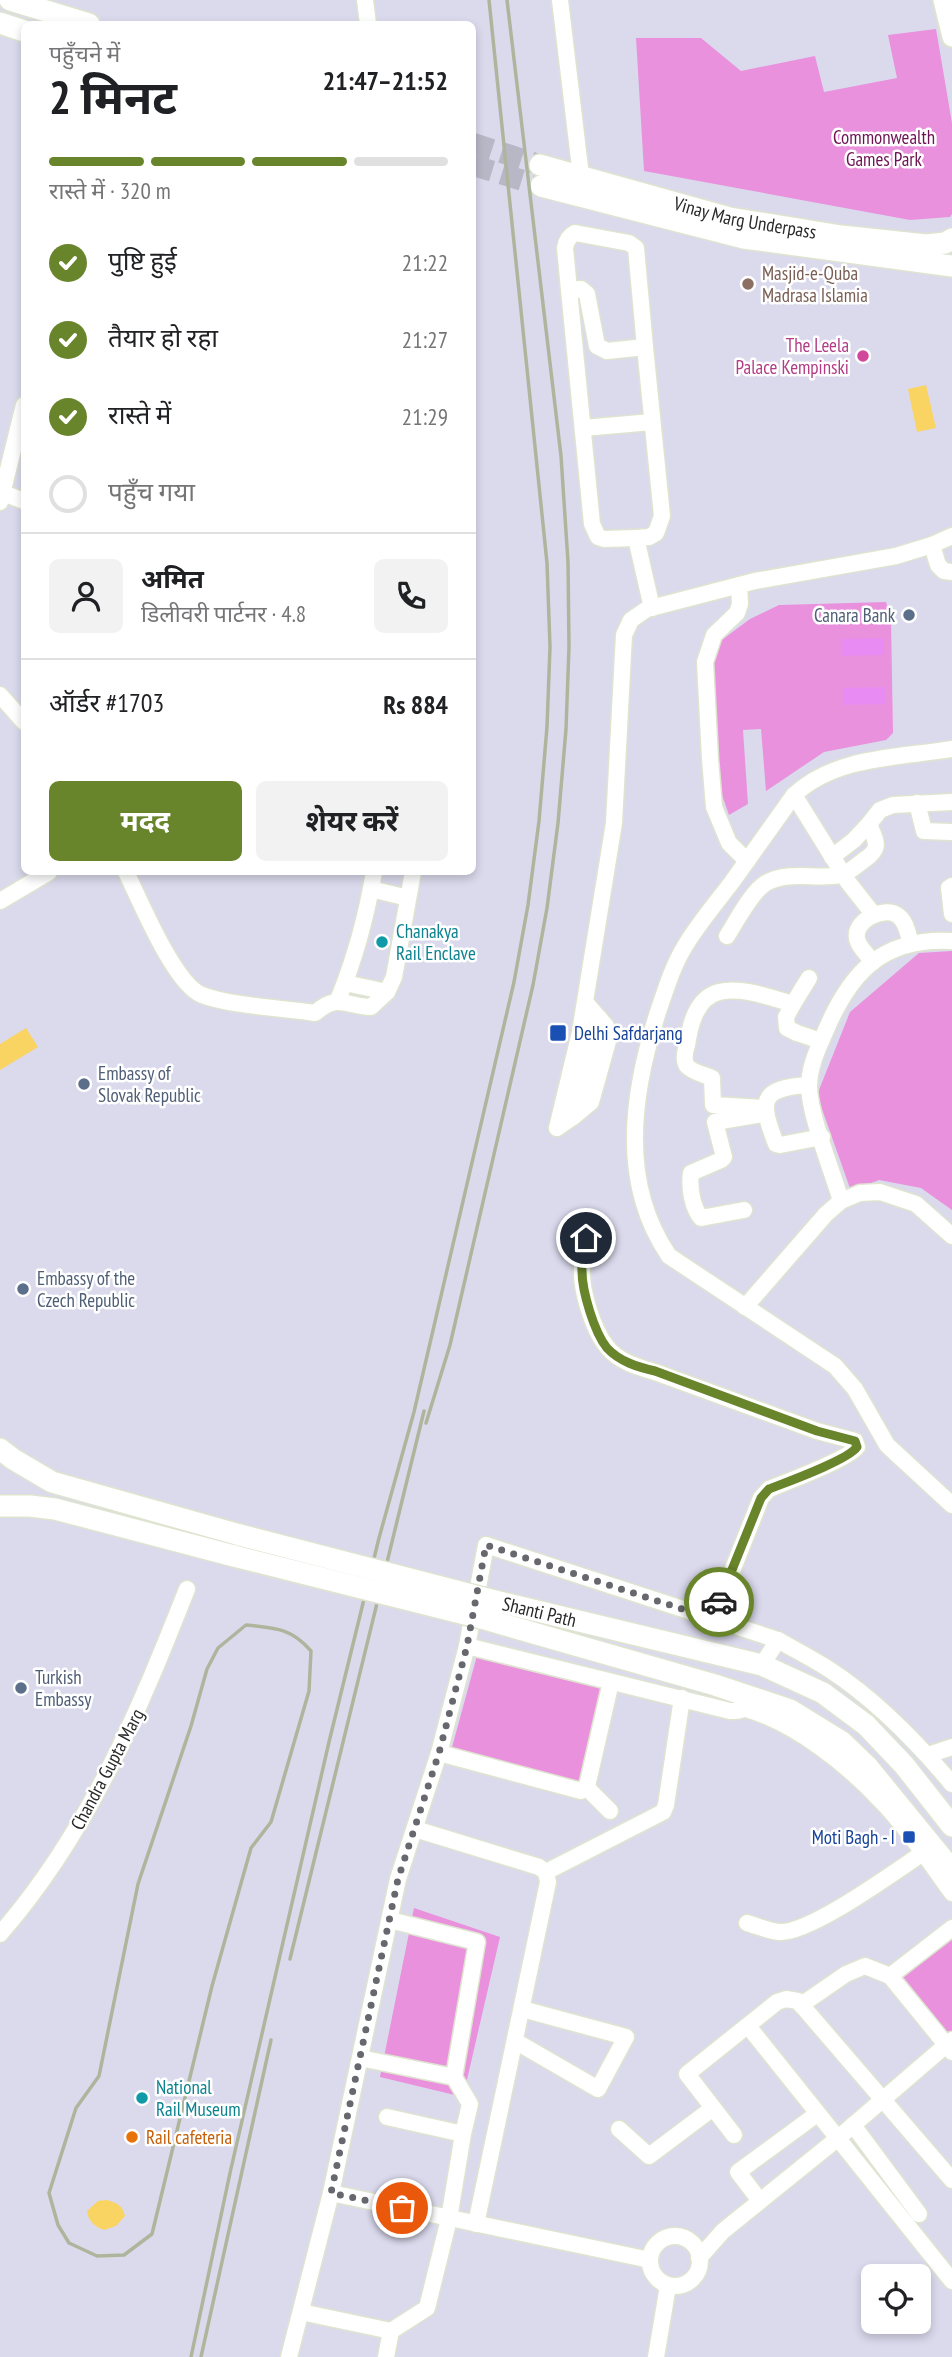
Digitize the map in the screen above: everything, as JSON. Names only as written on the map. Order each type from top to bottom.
[{"type":"main road","points":[[10,0],[79,21]]},
{"type":"main road","points":[[0,23],[21,29]]},
{"type":"main road","name":"Vinay Marg Underpass","points":[[952,239],[926,246],[841,236],[742,220],[581,176],[541,176],[744,238],[952,266]]},
{"type":"main road","name":"Shanti Path","points":[[0,1449],[52,1482],[484,1608],[750,1702],[790,1710],[842,1742],[867,1766],[952,1870]]},
{"type":"main road","name":"Shanti Path","points":[[0,1506],[30,1506],[55,1510],[234,1556],[762,1665],[822,1693],[866,1725],[904,1765],[952,1826]]},
{"type":"street","points":[[365,0],[368,21]]},
{"type":"street","points":[[560,0],[581,176]]},
{"type":"street","points":[[943,0],[952,37]]},
{"type":"street","points":[[575,233],[629,243],[636,248],[662,516],[656,533],[636,538],[604,539],[598,537],[595,531],[569,290],[565,248],[571,235],[575,233]]},
{"type":"street","points":[[569,290],[581,289],[587,294],[595,341],[601,349],[607,351],[645,347]]},
{"type":"street","points":[[21,418],[2,497],[21,500]]},
{"type":"street","points":[[583,428],[652,422]]},
{"type":"street","points":[[585,1002],[599,1018],[573,1117],[557,1128],[580,1032],[614,823],[624,635],[631,620],[652,608],[738,585],[896,556],[952,536]]},
{"type":"street","points":[[636,538],[652,608]]},
{"type":"street","points":[[932,545],[938,565],[944,572],[952,572]]},
{"type":"street","points":[[738,585],[740,604],[737,613],[714,635],[705,662],[714,807],[729,843],[747,861]]},
{"type":"street","points":[[0,695],[21,719]]},
{"type":"street","points":[[952,749],[856,763],[806,784],[794,795],[684,947],[665,990],[643,1062],[635,1111],[634,1139],[640,1186],[657,1239],[669,1256],[835,1366],[855,1389],[887,1445],[952,1505]]},
{"type":"street","points":[[794,795],[843,875],[874,915]]},
{"type":"street","points":[[832,857],[854,840],[880,810],[893,805],[952,802]]},
{"type":"street","points":[[916,803],[924,831],[952,832]]},
{"type":"street","points":[[727,936],[758,889],[766,883],[790,876],[843,875],[874,854],[877,848],[869,824]]},
{"type":"street","points":[[0,901],[44,875]]},
{"type":"street","points":[[128,875],[183,981],[199,994],[221,1000],[315,1013],[324,1005],[338,1000],[371,1007],[387,992],[394,977],[412,875]]},
{"type":"street","points":[[338,1000],[373,875]]},
{"type":"street","points":[[952,886],[949,888],[952,914]]},
{"type":"street","points":[[371,889],[408,898]]},
{"type":"street","points":[[873,962],[857,938],[862,922],[874,915],[887,911],[898,915],[906,926],[911,944]]},
{"type":"street","points":[[841,1201],[811,1104],[809,1085],[812,1065],[821,1041],[838,1003],[850,983],[864,968],[893,950],[911,944],[952,941]]},
{"type":"street","points":[[809,978],[786,1017],[787,1028],[821,1041]]},
{"type":"street","points":[[345,983],[387,992]]},
{"type":"street","points":[[765,1111],[713,1105],[712,1077],[687,1066],[684,1057],[691,1022],[710,995],[721,991],[744,991],[793,1004]]},
{"type":"street","points":[[809,1085],[779,1089],[772,1093],[766,1102],[765,1111],[776,1144],[822,1138]]},
{"type":"street","points":[[744,1210],[701,1218],[697,1213],[690,1184],[691,1172],[724,1157],[715,1122],[765,1111]]},
{"type":"street","points":[[746,1307],[826,1214],[841,1201],[860,1193],[880,1192],[916,1204],[952,1236]]},
{"type":"street","points":[[589,1225],[581,1270],[586,1299],[607,1348],[631,1365],[655,1371],[817,1431],[855,1441],[857,1447],[855,1451],[769,1489],[761,1498],[713,1619]]},
{"type":"street","points":[[289,2357],[331,2193],[398,1879],[439,1753],[467,1646],[486,1545],[778,1640],[858,1690],[928,1755],[952,1783]]},
{"type":"street","name":"Chandra Gupta Marg","points":[[0,1934],[55,1863],[117,1756],[141,1705],[187,1589]]},
{"type":"street","points":[[762,1665],[778,1640]]},
{"type":"street","points":[[467,1646],[730,1711],[739,1712],[750,1702],[826,1753],[883,1803],[952,1893]]},
{"type":"street","points":[[439,1753],[581,1791],[586,1787],[611,1682]]},
{"type":"street","points":[[546,1872],[663,1812],[682,1698]]},
{"type":"street","points":[[928,1755],[952,1747]]},
{"type":"street","points":[[586,1787],[610,1811]]},
{"type":"street","points":[[415,1829],[539,1867],[546,1872],[548,1882],[476,2224]]},
{"type":"street","points":[[747,1923],[779,1932],[799,1929],[822,1918],[923,1853]]},
{"type":"street","points":[[301,2312],[391,2331],[427,2308],[449,2219],[470,2104],[454,2077],[477,1942],[390,1920]]},
{"type":"street","points":[[890,1976],[952,1928]]},
{"type":"street","points":[[699,2258],[723,2231],[950,2045],[890,1976],[865,1966],[846,1974],[801,2005]]},
{"type":"street","points":[[734,2135],[687,2074],[777,2002],[786,1999],[798,2001],[952,2180]]},
{"type":"street","points":[[515,2041],[598,2089],[626,2037],[522,2009]]},
{"type":"street","points":[[748,2026],[952,2281]]},
{"type":"street","points":[[360,2058],[454,2077]]},
{"type":"street","points":[[619,2129],[649,2156],[713,2108]]},
{"type":"street","points":[[760,2201],[738,2172],[817,2114]]},
{"type":"street","points":[[387,2116],[463,2134]]},
{"type":"street","points":[[853,2125],[919,2214]]},
{"type":"street","points":[[848,2153],[864,2140]]},
{"type":"street","points":[[331,2193],[650,2260]]},
{"type":"street","points":[[678,2236],[693,2244],[699,2258],[699,2266],[695,2278],[685,2284],[668,2286],[655,2276],[650,2260],[656,2245],[670,2237],[678,2236]]},
{"type":"street","points":[[656,2357],[668,2286]]},
{"type":"street","points":[[386,2357],[391,2331]]},
{"type":"green space","name":"Commonwealth Games Park","points":[[936,29],[952,123],[950,217],[910,220],[644,171],[636,38],[701,38],[741,71],[815,56],[824,92],[897,78],[888,35]]},
{"type":"green space","points":[[886,602],[891,620],[893,733],[886,740],[824,752],[766,791],[761,729],[743,730],[748,804],[729,815],[715,775],[711,648],[750,619],[779,605]]},
{"type":"green space","points":[[952,951],[952,1210],[921,1188],[879,1180],[851,1191],[817,1095],[850,1012],[919,953]]},
{"type":"green space","points":[[481,1641],[607,1686],[579,1783],[451,1751]]},
{"type":"green space","points":[[414,1908],[500,1937],[463,2097],[380,2077]]},
{"type":"green space","points":[[952,1931],[952,2034],[950,2036],[900,1973]]},
{"type":"shaded area","points":[[926,385],[936,428],[917,432],[908,389]]},
{"type":"shaded area","points":[[884,638],[884,655],[842,656],[841,639]]},
{"type":"shaded area","points":[[885,687],[885,704],[843,705],[843,688]]},
{"type":"shaded area","points":[[26,1028],[38,1047],[0,1070],[0,1044]]},
{"type":"shaded area","points":[[106,2200],[119,2205],[125,2216],[116,2226],[104,2230],[92,2223],[87,2211],[98,2201]]},
{"type":"tunnel","points":[[476,144],[540,165]]},
{"type":"tunnel","points":[[476,166],[541,186]]},
{"type":"railway","points":[[191,2357],[230,2173],[329,1742],[379,1538],[414,1412],[514,982],[539,821],[550,647],[547,563],[489,0]]},
{"type":"railway","points":[[426,1423],[450,1345],[533,985],[558,823],[566,729],[568,562],[561,456],[507,0]]},
{"type":"railway","points":[[290,1959],[424,1411]]},
{"type":"railway","points":[[246,1625],[274,1628],[289,1633],[304,1643],[311,1651],[309,1691],[271,1822],[251,1848],[212,1986],[152,2234],[124,2255],[97,2256],[69,2243],[58,2225],[49,2193],[76,2108],[99,2076],[138,1884],[191,1726],[207,1669],[218,1648],[246,1625]]},
{"type":"railway","points":[[201,2357],[271,2040]]},
{"type":"way so far","points":[[402,2208],[331,2193],[398,1879],[439,1753],[467,1646],[486,1545],[713,1619],[719,1602]]},
{"type":"place","name":"Masjid-e-Quba Madrasa Islamia","points":[[748,284]]},
{"type":"place","name":"The Leela Palace Kempinski","points":[[863,356]]},
{"type":"place","name":"Canara Bank","points":[[909,615]]},
{"type":"place","name":"Chanakya Rail Enclave","points":[[382,942]]},
{"type":"place","name":"Delhi Safdarjang","points":[[558,1033]]},
{"type":"place","name":"Embassy of Slovak Republic","points":[[84,1084]]},
{"type":"place","name":"Embassy of the Czech Republic","points":[[23,1289]]},
{"type":"place","name":"Turkish Embassy","points":[[21,1688]]},
{"type":"place","name":"Moti Bagh - I","points":[[909,1837]]},
{"type":"place","name":"National Rail Museum","points":[[142,2098]]},
{"type":"place","name":"Rail cafeteria","points":[[132,2137]]},
{"type":"route","points":[[586,1238],[581,1270],[586,1299],[607,1348],[631,1365],[655,1371],[817,1431],[855,1441],[855,1451],[769,1489],[761,1498],[719,1602]]}]
